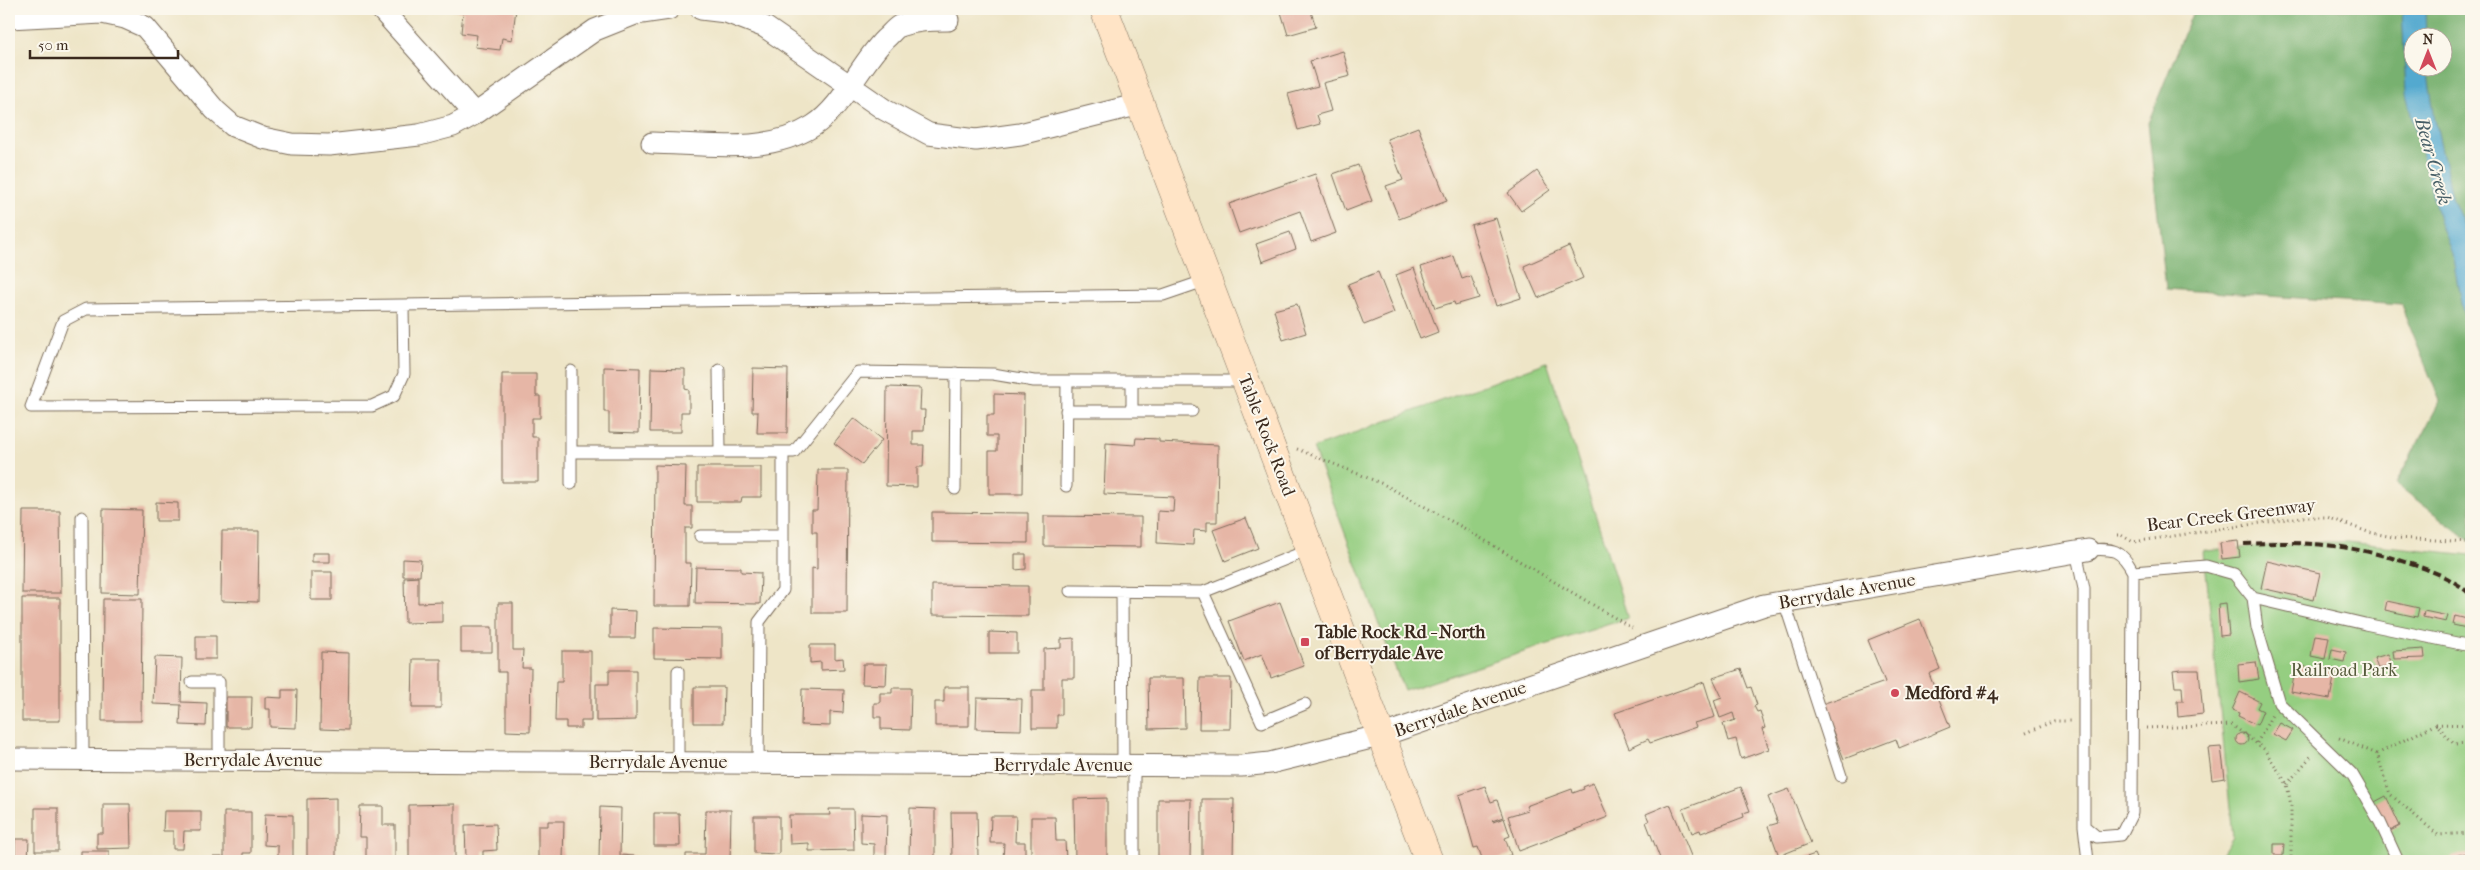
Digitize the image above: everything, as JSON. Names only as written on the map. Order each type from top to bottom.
[{"type":"main road","name":"Table Rock Road","points":[[1104,9],[1383,735],[1429,861]]},
{"type":"street","points":[[382,9],[475,114]]},
{"type":"street","points":[[9,18],[102,13],[125,18],[145,27],[215,110],[233,126],[263,138],[292,144],[329,145],[419,135],[453,126],[475,114],[595,30],[635,14],[669,9]]},
{"type":"street","points":[[701,9],[726,12],[765,27],[884,110],[929,134],[976,140],[1020,134],[1140,104]]},
{"type":"street","points":[[652,143],[752,145],[785,139],[813,126],[833,108],[875,49],[897,27],[922,20],[948,20]]},
{"type":"street","name":"Berrydale Avenue","points":[[9,759],[1241,766],[1270,763],[1383,735],[1764,605],[2082,551]]},
{"type":"lane","points":[[403,305],[404,374],[394,396],[372,406],[31,407],[64,321],[86,309],[1163,295],[1208,280]]},
{"type":"lane","points":[[719,370],[720,452]]},
{"type":"lane","points":[[570,371],[571,484]]},
{"type":"lane","points":[[571,452],[794,452],[858,372],[993,374],[1034,381],[1246,381]]},
{"type":"lane","points":[[955,489],[956,373]]},
{"type":"lane","points":[[1066,486],[1067,381]]},
{"type":"lane","points":[[1132,381],[1132,411]]},
{"type":"lane","points":[[1066,411],[1192,411]]},
{"type":"lane","points":[[758,763],[759,622],[783,590],[783,452]]},
{"type":"lane","points":[[82,517],[83,759]]},
{"type":"lane","points":[[700,536],[783,536]]},
{"type":"lane","points":[[1070,591],[1203,592],[1311,548]]},
{"type":"lane","points":[[2084,826],[2098,837],[2121,834],[2132,813],[2134,572],[2126,557],[2109,548],[2082,551],[2084,589],[2084,826],[2088,861]]},
{"type":"lane","points":[[2134,572],[2206,566],[2234,574],[2253,598],[2258,628],[2279,702],[2352,774],[2380,822],[2398,861]]},
{"type":"lane","points":[[1122,591],[1128,765],[1134,861]]},
{"type":"lane","points":[[1203,592],[1262,722],[1305,704]]},
{"type":"lane","points":[[2253,598],[2471,646]]},
{"type":"lane","points":[[1784,601],[1841,776]]},
{"type":"lane","points":[[678,671],[678,762]]},
{"type":"lane","points":[[192,682],[219,682],[219,760]]},
{"type":"path","points":[[1268,437],[1383,484],[1462,527],[1656,642]]},
{"type":"path","name":"Bear Creek Greenway","points":[[2082,551],[2105,537],[2121,535],[2133,542],[2301,517],[2327,517],[2362,530],[2396,538],[2471,542]]},
{"type":"path","points":[[2257,743],[2279,702]]},
{"type":"path","points":[[2026,733],[2054,721],[2084,721]]},
{"type":"path","points":[[2436,724],[2454,744],[2471,743]]},
{"type":"path","points":[[2471,725],[2436,724],[2377,754],[2390,794],[2438,834],[2471,833]]},
{"type":"path","points":[[2132,728],[2232,725],[2257,743],[2274,762],[2287,784],[2291,806],[2291,861]]},
{"type":"green space","points":[[2194,9],[2471,9],[2471,542],[2396,484],[2440,401],[2401,305],[2166,289],[2148,123]]},
{"type":"green space","points":[[1547,362],[1628,618],[1404,691],[1313,448]]},
{"type":"green space","name":"Railroad Park","points":[[2347,542],[2471,555],[2471,861],[2218,861],[2233,837],[2204,551]]},
{"type":"water","points":[[2402,9],[2425,9],[2426,28],[2403,28]]},
{"type":"water","name":"Bear Creek","points":[[2405,78],[2429,78],[2435,119],[2453,200],[2471,241],[2471,337],[2462,308],[2452,254],[2439,220],[2406,95]]},
{"type":"building","points":[[447,9],[516,9],[512,40],[502,38],[500,50],[475,47],[477,35],[461,33],[463,12]]},
{"type":"building","points":[[1280,9],[1310,9],[1316,27],[1288,35]]},
{"type":"building","points":[[1343,51],[1350,76],[1323,83],[1331,111],[1317,115],[1320,124],[1298,130],[1288,94],[1318,86],[1310,61]]},
{"type":"building","points":[[1418,127],[1447,201],[1399,219],[1386,186],[1403,180],[1387,139]]},
{"type":"building","points":[[1358,165],[1372,201],[1346,211],[1333,174]]},
{"type":"building","points":[[1537,171],[1550,190],[1521,211],[1508,193]]},
{"type":"building","points":[[1315,174],[1336,233],[1311,242],[1300,211],[1239,233],[1229,204]]},
{"type":"building","points":[[1496,218],[1521,298],[1496,306],[1471,225]]},
{"type":"building","points":[[1290,232],[1296,249],[1262,262],[1256,244]]},
{"type":"building","points":[[1569,246],[1583,278],[1538,298],[1524,266]]},
{"type":"building","points":[[1454,256],[1462,279],[1471,276],[1479,298],[1455,305],[1454,302],[1435,308],[1421,267]]},
{"type":"building","points":[[1414,268],[1438,332],[1420,339],[1396,275]]},
{"type":"building","points":[[1378,272],[1394,313],[1364,325],[1348,284]]},
{"type":"building","points":[[1297,304],[1306,333],[1283,340],[1274,310]]},
{"type":"building","points":[[604,367],[640,368],[639,433],[609,432],[609,412],[604,412]]},
{"type":"building","points":[[651,368],[685,369],[685,389],[689,390],[689,412],[681,412],[681,432],[650,432]]},
{"type":"building","points":[[753,368],[788,369],[787,433],[757,433],[758,412],[752,412]]},
{"type":"building","points":[[502,374],[536,374],[536,396],[540,396],[540,418],[532,418],[532,437],[538,437],[538,482],[502,482]]},
{"type":"building","points":[[887,387],[921,388],[920,410],[925,410],[924,431],[913,431],[913,445],[924,445],[923,467],[917,467],[917,487],[886,486]]},
{"type":"building","points":[[994,394],[1024,395],[1023,494],[989,494],[989,451],[997,451],[997,436],[987,436],[987,415],[994,415]]},
{"type":"building","points":[[854,418],[882,440],[862,464],[834,443]]},
{"type":"building","points":[[1136,438],[1159,439],[1159,442],[1218,445],[1217,522],[1207,522],[1207,531],[1194,530],[1193,545],[1157,543],[1158,511],[1173,512],[1174,497],[1104,494],[1106,443],[1135,445]]},
{"type":"building","points":[[655,465],[686,466],[685,506],[692,506],[692,528],[685,528],[685,563],[691,563],[690,606],[654,606]]},
{"type":"building","points":[[697,467],[761,467],[761,497],[742,497],[741,502],[697,502]]},
{"type":"building","points":[[818,470],[848,470],[847,613],[812,613],[812,568],[817,569],[817,532],[812,532],[812,510],[817,510]]},
{"type":"building","points":[[156,502],[178,503],[178,521],[156,521]]},
{"type":"building","points":[[103,509],[142,510],[140,594],[102,593]]},
{"type":"building","points":[[23,511],[60,511],[61,593],[22,593]]},
{"type":"building","points":[[932,512],[1028,513],[1028,543],[932,542]]},
{"type":"building","points":[[1044,516],[1141,517],[1141,547],[1044,546]]},
{"type":"building","points":[[1246,518],[1258,548],[1225,561],[1213,530]]},
{"type":"building","points":[[222,531],[259,531],[258,602],[221,601]]},
{"type":"building","points":[[2238,541],[2240,557],[2222,559],[2220,543]]},
{"type":"building","points":[[312,553],[330,553],[330,562],[312,562]]},
{"type":"building","points":[[1015,554],[1026,554],[1026,569],[1015,570]]},
{"type":"building","points":[[403,559],[421,560],[420,576],[403,576]]},
{"type":"building","points":[[2267,561],[2320,573],[2314,600],[2261,588]]},
{"type":"building","points":[[696,567],[741,568],[741,572],[761,573],[760,604],[695,603]]},
{"type":"building","points":[[311,572],[332,572],[332,600],[311,600]]},
{"type":"building","points":[[418,577],[418,603],[442,602],[442,622],[405,623],[404,578]]},
{"type":"building","points":[[932,585],[1028,586],[1028,616],[932,615]]},
{"type":"building","points":[[22,598],[60,598],[60,721],[22,721]]},
{"type":"building","points":[[103,599],[142,599],[141,721],[102,721]]},
{"type":"building","points":[[2387,601],[2419,608],[2417,617],[2385,610]]},
{"type":"building","points":[[1280,602],[1304,666],[1271,678],[1262,654],[1244,661],[1229,621]]},
{"type":"building","points":[[498,603],[513,603],[513,650],[523,650],[522,668],[531,668],[530,732],[506,731],[506,672],[498,672]]},
{"type":"building","points":[[2226,603],[2229,635],[2220,636],[2218,604]]},
{"type":"building","points":[[610,610],[636,611],[635,638],[610,638]]},
{"type":"building","points":[[2424,611],[2448,616],[2446,622],[2423,617]]},
{"type":"building","points":[[2455,616],[2471,620],[2471,629],[2453,625]]},
{"type":"building","name":"Medford #4","points":[[1920,619],[1940,669],[1929,674],[1950,727],[1899,748],[1896,739],[1844,759],[1822,704],[1885,682],[1868,640]]},
{"type":"building","points":[[461,627],[492,627],[492,652],[461,652]]},
{"type":"building","points":[[654,628],[722,629],[722,659],[654,658]]},
{"type":"building","points":[[989,632],[1017,633],[1017,653],[989,653]]},
{"type":"building","points":[[2315,635],[2329,637],[2325,659],[2311,656]]},
{"type":"building","points":[[196,636],[216,636],[216,659],[196,659]]},
{"type":"building","points":[[1074,638],[1074,678],[1062,678],[1062,715],[1057,715],[1057,728],[1032,728],[1032,690],[1044,690],[1044,649],[1061,648],[1061,639]]},
{"type":"building","points":[[810,645],[835,645],[835,659],[843,658],[844,669],[821,670],[821,662],[810,663]]},
{"type":"building","points":[[2332,649],[2346,652],[2344,662],[2330,659]]},
{"type":"building","points":[[2424,649],[2425,658],[2394,659],[2393,651]]},
{"type":"building","points":[[562,651],[591,651],[591,721],[581,721],[581,728],[566,728],[566,721],[555,721],[556,682],[562,682]]},
{"type":"building","points":[[321,652],[349,653],[348,730],[320,729]]},
{"type":"building","points":[[2388,654],[2392,664],[2378,669],[2374,658]]},
{"type":"building","points":[[155,657],[182,658],[181,702],[207,703],[206,726],[180,725],[181,705],[153,704]]},
{"type":"building","points":[[413,659],[441,659],[441,708],[412,708]]},
{"type":"building","points":[[2256,662],[2259,679],[2239,682],[2238,664]]},
{"type":"building","points":[[863,664],[887,664],[886,685],[862,684]]},
{"type":"building","points":[[2296,665],[2335,672],[2330,699],[2291,692]]},
{"type":"building","points":[[1741,669],[1748,688],[1751,687],[1757,705],[1754,706],[1757,712],[1760,711],[1765,728],[1762,729],[1769,749],[1741,759],[1736,739],[1728,741],[1723,724],[1735,720],[1733,713],[1720,718],[1714,700],[1722,697],[1713,678]]},
{"type":"building","points":[[609,670],[636,670],[636,720],[596,721],[596,684],[609,684]]},
{"type":"building","points":[[2199,670],[2203,714],[2178,717],[2177,701],[2183,701],[2182,687],[2175,687],[2173,671]]},
{"type":"building","points":[[1148,678],[1184,678],[1185,728],[1149,729]]},
{"type":"building","points":[[1200,678],[1231,678],[1230,729],[1199,729]]},
{"type":"building","points":[[1704,682],[1715,717],[1694,723],[1696,727],[1650,743],[1648,739],[1629,748],[1615,713]]},
{"type":"building","points":[[694,687],[724,687],[723,723],[694,723]]},
{"type":"building","points":[[944,687],[969,687],[969,726],[935,726],[935,702],[944,702]]},
{"type":"building","points":[[892,688],[911,688],[910,730],[881,729],[881,717],[874,717],[874,703],[880,703],[880,693],[892,693]]},
{"type":"building","points":[[802,689],[844,690],[843,713],[830,712],[830,726],[801,725]]},
{"type":"building","points":[[282,690],[297,690],[296,728],[270,727],[270,709],[265,709],[265,697],[282,698]]},
{"type":"building","points":[[2240,692],[2260,702],[2257,708],[2263,711],[2257,725],[2238,716],[2239,713],[2232,710]]},
{"type":"building","points":[[226,697],[252,697],[251,727],[226,727]]},
{"type":"building","points":[[977,698],[1022,699],[1021,730],[976,729]]},
{"type":"building","points":[[2280,723],[2293,730],[2286,741],[2273,734]]},
{"type":"building","points":[[2240,733],[2244,733],[2248,739],[2244,745],[2240,745],[2236,741],[2236,737]]},
{"type":"building","points":[[2221,747],[2225,778],[2212,780],[2208,748]]},
{"type":"building","points":[[1593,783],[1608,817],[1519,851],[1508,816],[1528,810],[1526,806],[1572,789],[1573,793]]},
{"type":"building","points":[[1485,786],[1491,802],[1497,800],[1503,817],[1492,821],[1504,818],[1510,836],[1505,838],[1511,855],[1493,861],[1483,861],[1478,847],[1474,848],[1459,795]]},
{"type":"building","points":[[1741,787],[1750,811],[1743,813],[1744,817],[1701,833],[1700,830],[1692,833],[1683,809]]},
{"type":"building","points":[[1789,789],[1811,843],[1779,856],[1768,826],[1778,823],[1768,797]]},
{"type":"building","points":[[2386,796],[2400,826],[2386,833],[2371,804]]},
{"type":"building","points":[[336,798],[336,861],[307,861],[307,799]]},
{"type":"building","points":[[1107,798],[1107,861],[1075,861],[1074,799]]},
{"type":"building","points":[[1158,799],[1191,799],[1190,861],[1158,861]]},
{"type":"building","points":[[1202,799],[1234,799],[1233,861],[1202,861]]},
{"type":"building","points":[[103,804],[130,804],[131,848],[97,849],[97,833],[103,833]]},
{"type":"building","points":[[455,804],[455,861],[409,861],[409,805]]},
{"type":"building","points":[[1670,804],[1693,861],[1661,861],[1646,822],[1649,821],[1646,814]]},
{"type":"building","points":[[360,806],[383,806],[383,825],[395,825],[395,861],[366,861],[366,837],[359,837]]},
{"type":"building","points":[[600,807],[621,808],[620,855],[635,856],[635,861],[599,861]]},
{"type":"building","points":[[35,808],[58,808],[58,851],[35,851]]},
{"type":"building","points":[[910,808],[935,809],[935,861],[909,861]]},
{"type":"building","points":[[829,809],[853,809],[854,850],[809,851],[809,843],[790,844],[789,815],[830,815]]},
{"type":"building","points":[[706,810],[731,810],[730,861],[686,861],[686,854],[705,854]]},
{"type":"building","points":[[164,811],[201,811],[201,831],[184,831],[183,849],[173,849],[173,831],[163,831]]},
{"type":"building","points":[[224,812],[251,812],[251,853],[243,853],[243,861],[213,861],[213,857],[224,857]]},
{"type":"building","points":[[951,812],[977,812],[978,858],[952,859]]},
{"type":"building","points":[[654,813],[679,813],[680,846],[654,846]]},
{"type":"building","points":[[265,814],[293,815],[293,861],[278,861],[278,846],[264,845]]},
{"type":"building","points":[[861,814],[887,815],[886,857],[874,856],[874,844],[861,843]]},
{"type":"building","points":[[754,816],[779,816],[779,854],[754,853]]},
{"type":"building","points":[[991,816],[1016,816],[1015,842],[1025,842],[1025,859],[1003,859],[1004,843],[990,843]]},
{"type":"building","points":[[1031,817],[1055,817],[1056,841],[1065,841],[1066,860],[1031,860]]},
{"type":"building","points":[[548,821],[564,821],[563,861],[538,861],[538,826],[548,826]]},
{"type":"building","points":[[496,824],[497,850],[483,851],[483,858],[466,858],[465,825]]},
{"type":"building","points":[[15,839],[29,839],[28,861],[15,861]]},
{"type":"building","points":[[2274,844],[2284,844],[2283,855],[2274,855]]},
{"type":"building","points":[[81,851],[109,851],[109,861],[81,861]]},
{"type":"building","points":[[2471,852],[2471,861],[2452,861],[2451,857]]},
{"type":"building","points":[[1815,854],[1818,861],[1795,861]]},
{"type":"railway","points":[[2244,544],[2288,543],[2328,545],[2369,552],[2435,573],[2458,584],[2471,595]]},
{"type":"place","name":"Table Rock Rd - North of Berrydale Ave","points":[[1305,642]]},
{"type":"place","name":"Medford #4","points":[[1895,693]]}]
